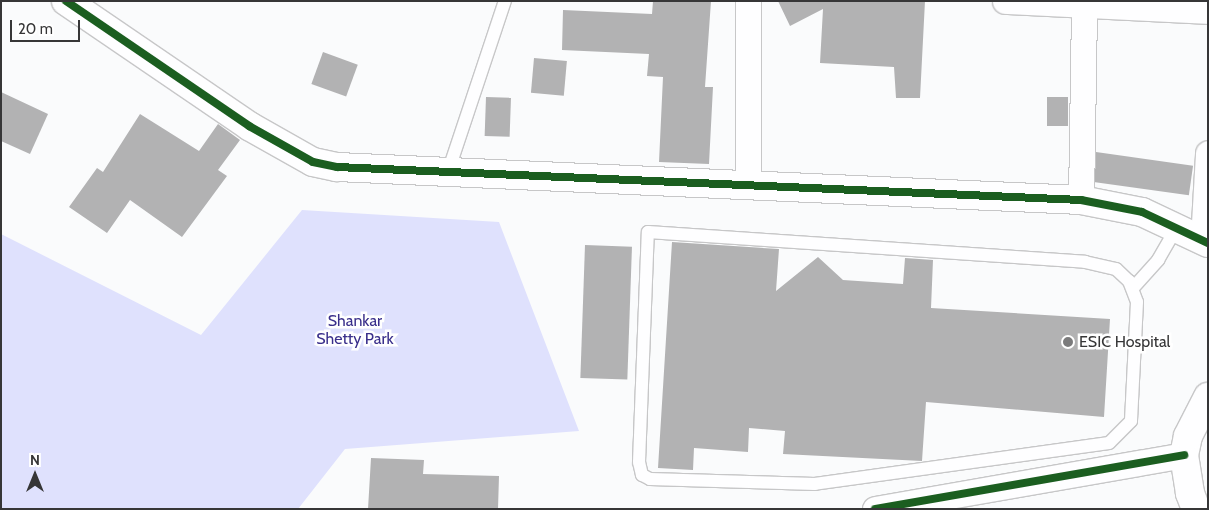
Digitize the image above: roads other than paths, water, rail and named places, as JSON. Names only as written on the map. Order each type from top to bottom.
[{"type":"street","points":[[748,1],[748,184]]},
{"type":"street","points":[[1005,1],[1194,7]]},
{"type":"street","points":[[1081,200],[1084,3]]},
{"type":"street","points":[[76,4],[249,126],[313,162],[337,168],[748,184],[1081,200],[1142,212],[1175,230],[1205,242],[1208,153]]},
{"type":"street","points":[[1196,509],[1190,493],[1184,455],[1188,436],[1208,398]]},
{"type":"street","points":[[875,509],[1184,455]]},
{"type":"lane","points":[[448,172],[505,1]]},
{"type":"lane","points":[[1133,288],[1116,269],[1085,262],[648,232],[639,462],[642,475],[650,479],[815,484],[1109,443],[1131,421],[1137,340],[1133,288],[1158,260],[1175,230]]},
{"type":"place","name":"ESIC Hospital","points":[[1068,342]]},
{"type":"park label","name":"Shankar Shetty Park","points":[[355,330]]}]
